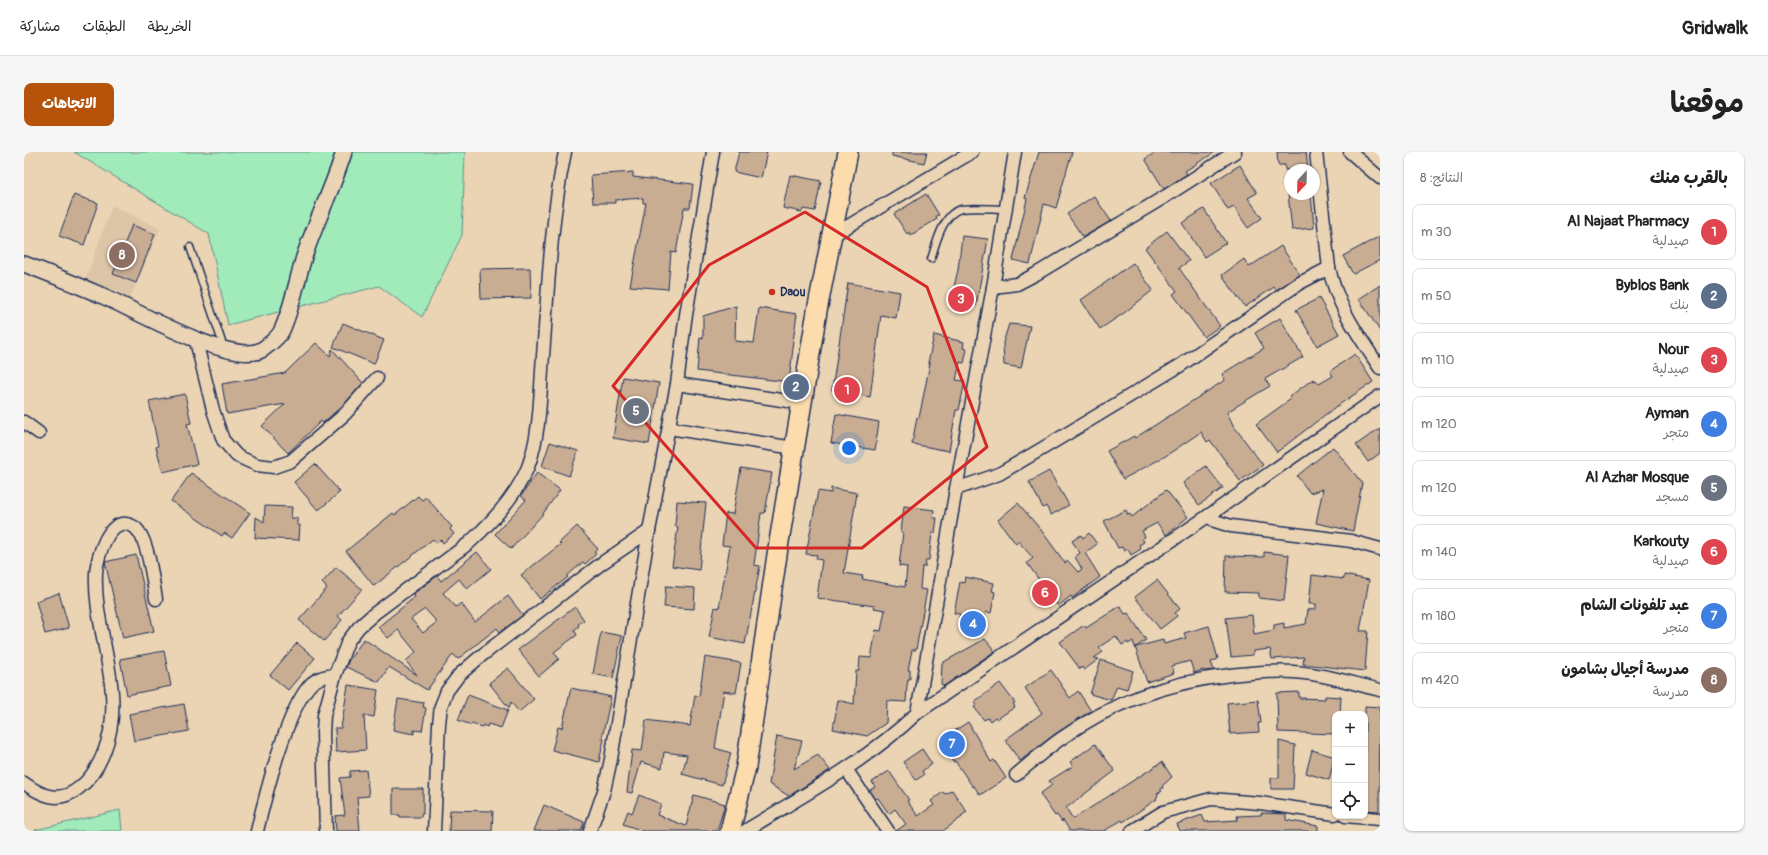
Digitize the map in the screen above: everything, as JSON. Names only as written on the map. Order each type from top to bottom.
[{"type":"main road","points":[[730,831],[746,767],[801,403],[830,237],[848,152]]},
{"type":"street","points":[[24,264],[104,297],[196,341],[237,352],[262,350],[274,341],[282,331],[306,250],[333,184],[344,152]]},
{"type":"street","points":[[326,831],[323,733],[327,703],[335,675],[348,641],[359,627],[425,574],[469,543],[483,530],[500,510],[520,482],[527,467],[534,447],[539,411],[553,222],[565,152]]},
{"type":"street","points":[[590,831],[604,790],[611,759],[649,531],[677,384],[685,321],[713,152]]},
{"type":"street","points":[[830,237],[972,152]]},
{"type":"street","points":[[917,713],[956,489],[994,287],[1015,152]]},
{"type":"street","points":[[994,287],[1017,284],[1036,274],[1166,196],[1235,152]]},
{"type":"street","points":[[1316,152],[1329,268],[1334,286],[1341,306],[1380,368]]},
{"type":"street","points":[[1350,152],[1380,178]]},
{"type":"street","points":[[956,489],[998,474],[1045,447],[1181,365],[1298,284],[1329,268]]},
{"type":"street","points":[[196,341],[204,378],[223,440],[236,456],[257,465],[274,467],[291,461],[345,414],[376,378]]},
{"type":"street","points":[[677,384],[801,403]]},
{"type":"street","points":[[745,831],[846,769],[889,737],[917,713],[1208,516],[1380,396]]},
{"type":"street","points":[[24,422],[39,433]]},
{"type":"street","points":[[669,428],[794,448]]},
{"type":"street","points":[[1208,516],[1215,521],[1231,526],[1351,541],[1380,549]]},
{"type":"street","points":[[24,783],[40,794],[59,797],[73,793],[88,781],[100,764],[109,742],[113,716],[113,689],[97,599],[96,572],[98,559],[106,538],[120,523],[128,524],[140,532],[146,549],[156,600]]},
{"type":"street","points":[[434,831],[439,724],[441,706],[447,691],[459,675],[480,656],[602,563],[649,531]]},
{"type":"street","points":[[1016,775],[1060,740],[1106,712],[1132,699],[1171,685],[1235,675],[1294,672],[1321,676],[1380,690]]},
{"type":"street","points":[[257,831],[263,803],[289,722],[303,694],[312,682],[335,675]]},
{"type":"street","points":[[846,769],[888,831]]},
{"type":"street","points":[[1132,831],[1162,812],[1211,799],[1260,803],[1332,814]]},
{"type":"street","points":[[1368,818],[1380,819]]},
{"type":"lane","points":[[931,259],[938,235],[948,219],[960,209],[1006,209]]},
{"type":"lane","points":[[190,247],[224,349]]},
{"type":"highlighted area","points":[[805,212],[927,287],[987,447],[862,548],[756,548],[613,386],[709,265]]},
{"type":"shaded area","points":[[112,205],[160,229],[129,300],[85,281]]},
{"type":"green space","points":[[74,152],[465,152],[462,235],[422,317],[379,286],[228,325],[209,234]]},
{"type":"green space","points":[[120,810],[122,831],[35,831],[35,830]]},
{"type":"building","points":[[739,152],[767,152],[761,178],[734,172]]},
{"type":"building","points":[[892,152],[927,152],[924,163],[892,156]]},
{"type":"building","points":[[1039,152],[1072,152],[1056,208],[1044,204],[1030,264],[1013,260],[1027,199],[1025,198]]},
{"type":"building","points":[[1156,152],[1215,152],[1185,171],[1187,174],[1164,189],[1145,159]]},
{"type":"building","points":[[1277,152],[1306,152],[1307,164],[1278,165]]},
{"type":"building","points":[[1240,165],[1257,193],[1248,198],[1262,218],[1248,228],[1234,207],[1228,210],[1211,183]]},
{"type":"building","points":[[633,172],[633,177],[693,184],[690,208],[684,208],[676,253],[671,252],[668,289],[630,286],[646,203],[643,203],[643,198],[615,200],[615,203],[593,203],[591,175]]},
{"type":"building","points":[[790,175],[821,181],[815,211],[803,209],[802,212],[783,208]]},
{"type":"building","points":[[926,194],[939,215],[936,216],[937,219],[911,235],[909,232],[907,234],[894,214]]},
{"type":"building","points":[[74,195],[98,203],[84,245],[59,236]]},
{"type":"building","points":[[1094,196],[1111,221],[1083,237],[1067,214]]},
{"type":"building","points":[[1289,200],[1312,200],[1314,228],[1292,230]]},
{"type":"building","points":[[1204,209],[1226,243],[1204,257],[1182,223]]},
{"type":"building","points":[[132,225],[155,234],[136,283],[113,274]]},
{"type":"building","points":[[1167,231],[1189,261],[1179,268],[1220,326],[1204,337],[1173,294],[1177,291],[1145,248]]},
{"type":"building","points":[[962,236],[988,239],[976,306],[969,304],[968,307],[950,303],[958,270]]},
{"type":"building","points":[[1380,236],[1380,260],[1353,274],[1343,256]]},
{"type":"building","points":[[1281,246],[1300,275],[1276,290],[1274,287],[1245,307],[1222,275],[1244,259],[1249,267]]},
{"type":"building","points":[[1133,263],[1153,290],[1124,313],[1100,329],[1081,300]]},
{"type":"building","points":[[530,268],[531,298],[481,299],[480,269]]},
{"type":"building","points":[[848,283],[900,292],[896,318],[881,315],[870,397],[832,390]]},
{"type":"building","points":[[1380,285],[1380,331],[1359,299]]},
{"type":"building","points":[[1319,298],[1339,334],[1317,346],[1296,310]]},
{"type":"building","points":[[736,306],[735,341],[754,343],[759,308],[797,314],[789,382],[697,371],[700,337],[703,338],[703,316]]},
{"type":"building","points":[[1280,318],[1303,357],[1265,379],[1270,386],[1227,412],[1233,425],[1263,465],[1240,481],[1210,440],[1207,442],[1201,432],[1164,457],[1123,479],[1107,451],[1134,436],[1135,438],[1225,380],[1222,374],[1264,348],[1255,333]]},
{"type":"building","points":[[343,323],[384,340],[374,364],[333,347]]},
{"type":"building","points":[[1009,324],[1030,326],[1021,368],[1004,365],[1003,343]]},
{"type":"building","points":[[934,335],[964,342],[963,348],[967,349],[964,363],[960,362],[956,380],[965,381],[959,410],[956,410],[949,451],[912,444],[917,417],[919,418]]},
{"type":"building","points":[[316,343],[330,356],[332,349],[363,383],[345,403],[323,423],[321,421],[288,453],[262,426],[285,404],[227,414],[222,384],[285,373]]},
{"type":"building","points":[[1355,354],[1373,382],[1334,408],[1277,452],[1256,424],[1291,399],[1289,397],[1313,379],[1319,384],[1333,376],[1330,371]]},
{"type":"building","points":[[623,377],[659,383],[649,444],[613,438]]},
{"type":"building","points":[[185,394],[191,423],[187,424],[197,464],[163,472],[156,447],[158,446],[149,401]]},
{"type":"building","points":[[836,414],[879,422],[875,450],[831,443]]},
{"type":"building","points":[[1380,428],[1380,453],[1368,462],[1356,445]]},
{"type":"building","points":[[550,442],[578,451],[569,476],[542,466]]},
{"type":"building","points":[[1333,447],[1362,483],[1353,531],[1316,523],[1323,489],[1310,493],[1297,476]]},
{"type":"building","points":[[315,464],[340,492],[320,509],[317,509],[294,482]]},
{"type":"building","points":[[1206,466],[1223,488],[1199,505],[1183,483]]},
{"type":"building","points":[[741,468],[772,473],[765,513],[761,513],[754,565],[760,566],[745,644],[709,637],[715,607],[719,608],[730,546],[722,545],[726,513],[733,514]]},
{"type":"building","points":[[1049,471],[1069,505],[1051,515],[1046,506],[1043,508],[1029,482]]},
{"type":"building","points":[[191,473],[250,513],[232,538],[224,533],[222,536],[171,501]]},
{"type":"building","points":[[537,473],[560,490],[542,515],[511,549],[495,534],[526,500],[521,496]]},
{"type":"building","points":[[831,488],[857,493],[844,573],[863,576],[862,579],[905,587],[907,567],[899,566],[904,506],[934,510],[933,518],[937,518],[935,533],[932,533],[929,560],[926,560],[925,567],[922,567],[920,589],[927,590],[916,650],[912,650],[908,670],[910,670],[910,679],[908,679],[906,702],[887,701],[886,723],[867,736],[833,729],[838,700],[854,704],[856,671],[859,671],[860,657],[871,658],[876,630],[881,631],[885,610],[874,608],[875,606],[817,598],[822,560],[816,559],[817,555],[806,554],[818,491],[831,493]]},
{"type":"building","points":[[1166,490],[1188,517],[1166,535],[1157,523],[1142,531],[1145,537],[1142,538],[1144,542],[1139,545],[1141,549],[1131,555],[1128,549],[1124,551],[1122,547],[1118,548],[1104,521],[1126,510],[1128,515],[1130,514],[1132,517]]},
{"type":"building","points":[[418,496],[422,500],[426,497],[452,527],[450,529],[454,534],[443,543],[441,540],[436,543],[433,539],[374,586],[346,551],[393,513],[395,515]]},
{"type":"building","points":[[677,501],[706,503],[699,570],[672,566],[678,527],[675,526]]},
{"type":"building","points":[[1018,503],[1041,530],[1065,563],[1068,561],[1078,572],[1082,569],[1075,557],[1080,553],[1072,541],[1081,535],[1083,538],[1089,533],[1097,544],[1085,553],[1100,577],[1072,598],[1071,596],[1058,606],[1027,563],[1033,558],[1018,541],[1016,544],[998,520]]},
{"type":"building","points":[[265,506],[292,507],[291,518],[297,518],[297,525],[300,525],[299,540],[255,538],[256,517],[264,522]]},
{"type":"building","points":[[577,526],[598,549],[594,552],[596,554],[585,564],[583,562],[567,576],[568,577],[540,599],[521,575],[561,544],[559,543]]},
{"type":"building","points":[[477,552],[491,569],[467,589],[459,579],[443,593],[456,607],[461,603],[475,622],[508,596],[523,615],[500,632],[497,628],[458,659],[453,654],[427,690],[389,667],[379,682],[346,667],[349,660],[364,639],[417,675],[406,661],[416,652],[398,630],[388,638],[378,627],[415,597],[413,594],[437,576],[441,581]],"holes":[[[425,609],[437,622],[423,633],[411,619]]]},
{"type":"building","points":[[1264,552],[1289,555],[1284,601],[1259,598],[1259,593],[1225,592],[1226,556],[1264,557]]},
{"type":"building","points":[[136,555],[154,631],[123,638],[105,562]]},
{"type":"building","points":[[336,567],[362,589],[338,616],[342,620],[324,641],[299,620],[327,588],[322,583]]},
{"type":"building","points":[[1312,575],[1344,579],[1344,575],[1369,580],[1360,631],[1368,631],[1365,671],[1303,664],[1304,657],[1272,659],[1270,649],[1253,651],[1253,655],[1231,657],[1226,618],[1252,615],[1254,634],[1274,630],[1274,625],[1284,623],[1284,628],[1306,624],[1308,610],[1316,609],[1316,604],[1309,604]]},
{"type":"building","points":[[965,577],[994,583],[992,591],[995,592],[991,613],[986,612],[985,619],[980,618],[980,621],[959,617],[960,614],[954,613],[960,582],[964,583]]},
{"type":"building","points":[[1157,580],[1180,609],[1175,613],[1177,616],[1160,629],[1135,597]]},
{"type":"building","points":[[666,586],[695,588],[694,609],[664,607]]},
{"type":"building","points":[[59,593],[69,628],[45,634],[36,601]]},
{"type":"building","points":[[1120,606],[1125,614],[1128,613],[1146,640],[1136,647],[1163,640],[1164,644],[1186,638],[1184,633],[1209,626],[1218,659],[1211,662],[1214,670],[1203,670],[1194,673],[1190,661],[1172,666],[1174,673],[1147,682],[1133,641],[1122,645],[1116,636],[1099,647],[1103,652],[1094,658],[1099,659],[1084,670],[1082,667],[1080,669],[1060,642],[1084,625],[1086,628]]},
{"type":"building","points":[[575,607],[584,620],[578,624],[579,626],[574,630],[577,635],[554,652],[559,659],[539,676],[518,650]]},
{"type":"building","points":[[601,632],[622,636],[613,678],[593,674]]},
{"type":"building","points":[[985,639],[995,651],[944,686],[941,684],[942,663]]},
{"type":"building","points":[[297,643],[315,658],[288,690],[270,675]]},
{"type":"building","points":[[164,651],[171,686],[127,695],[120,659]]},
{"type":"building","points":[[705,657],[741,663],[736,693],[724,691],[715,748],[731,753],[722,785],[682,774],[687,755],[664,752],[662,768],[641,762],[632,793],[627,792],[632,750],[642,751],[646,720],[690,726],[695,695],[699,696]]},
{"type":"building","points":[[1101,660],[1133,671],[1127,689],[1117,686],[1111,700],[1090,694]]},
{"type":"building","points":[[508,668],[534,699],[519,712],[511,702],[509,708],[489,683]]},
{"type":"building","points":[[1051,670],[1070,698],[1078,691],[1091,711],[1055,734],[1020,761],[1005,740],[1042,713],[1025,688]]},
{"type":"building","points":[[1000,683],[1015,703],[1013,704],[1015,707],[997,719],[995,717],[990,721],[988,718],[984,720],[974,707],[977,705],[974,702]]},
{"type":"building","points":[[348,685],[378,690],[374,717],[364,715],[366,750],[336,752],[335,728],[341,728]]},
{"type":"building","points":[[571,688],[611,697],[602,738],[604,739],[599,762],[552,750],[558,727],[562,728]]},
{"type":"building","points":[[1299,692],[1299,698],[1325,699],[1325,696],[1341,697],[1340,711],[1332,711],[1332,734],[1278,732],[1277,693]]},
{"type":"building","points":[[468,695],[508,710],[501,728],[488,724],[487,727],[483,725],[482,727],[472,723],[471,725],[458,720]]},
{"type":"building","points":[[398,699],[424,703],[423,707],[426,708],[422,731],[414,730],[414,734],[393,730]]},
{"type":"building","points":[[1258,700],[1261,723],[1258,723],[1259,732],[1230,734],[1227,703]]},
{"type":"building","points":[[184,704],[189,731],[134,741],[129,714]]},
{"type":"building","points":[[1365,706],[1380,707],[1379,811],[1368,810],[1368,711],[1365,711]]},
{"type":"building","points":[[968,722],[991,762],[994,760],[1006,778],[980,795],[955,761],[953,762],[939,741]]},
{"type":"building","points":[[777,736],[802,741],[794,769],[818,755],[830,770],[789,796],[769,784]]},
{"type":"building","points":[[1279,741],[1295,745],[1293,789],[1271,789],[1271,778],[1279,778]]},
{"type":"building","points":[[1095,744],[1115,771],[1066,808],[1073,819],[1162,762],[1172,777],[1162,786],[1163,788],[1160,789],[1162,791],[1157,794],[1157,799],[1123,822],[1122,820],[1104,831],[1070,831],[1063,820],[1062,822],[1057,815],[1055,816],[1040,794],[1052,785],[1049,781],[1073,766],[1070,762]]},
{"type":"building","points":[[922,749],[932,764],[922,771],[924,775],[916,780],[903,762]]},
{"type":"building","points":[[1312,750],[1332,756],[1332,768],[1329,780],[1306,773]]},
{"type":"building","points":[[366,770],[369,796],[357,797],[360,831],[336,831],[335,816],[345,815],[340,778],[350,777],[350,771]]},
{"type":"building","points":[[889,771],[918,816],[934,805],[931,801],[943,792],[945,794],[952,790],[967,812],[943,831],[896,831],[906,824],[895,809],[889,814],[878,798],[876,799],[870,790],[875,787],[872,782]]},
{"type":"building","points":[[393,789],[423,789],[423,814],[421,814],[421,817],[400,817],[400,815],[393,815]]},
{"type":"building","points":[[639,795],[661,804],[657,815],[686,826],[694,795],[725,804],[717,831],[643,831],[623,824],[628,811],[632,813]]},
{"type":"building","points":[[544,805],[584,822],[581,831],[534,831]]},
{"type":"building","points":[[450,810],[493,811],[492,831],[449,831]]},
{"type":"building","points":[[1261,813],[1286,814],[1286,820],[1318,826],[1318,831],[1180,831],[1177,824],[1202,815],[1205,822],[1238,820],[1237,816],[1261,815]]},
{"type":"place","name":"مدرسة أجيال بشامون","points":[[122,255]]},
{"type":"place","name":"Daou","points":[[772,292]]},
{"type":"place","name":"Nour","points":[[961,299]]},
{"type":"place","name":"Byblos Bank","points":[[796,387]]},
{"type":"place","name":"Al Najaat Pharmacy","points":[[847,390]]},
{"type":"place","name":"Al Azhar Mosque","points":[[636,411]]},
{"type":"place","name":"Karkouty","points":[[1045,593]]},
{"type":"place","name":"Ayman","points":[[973,624]]},
{"type":"place","name":"عبد تلفونات الشام","points":[[952,744]]}]
